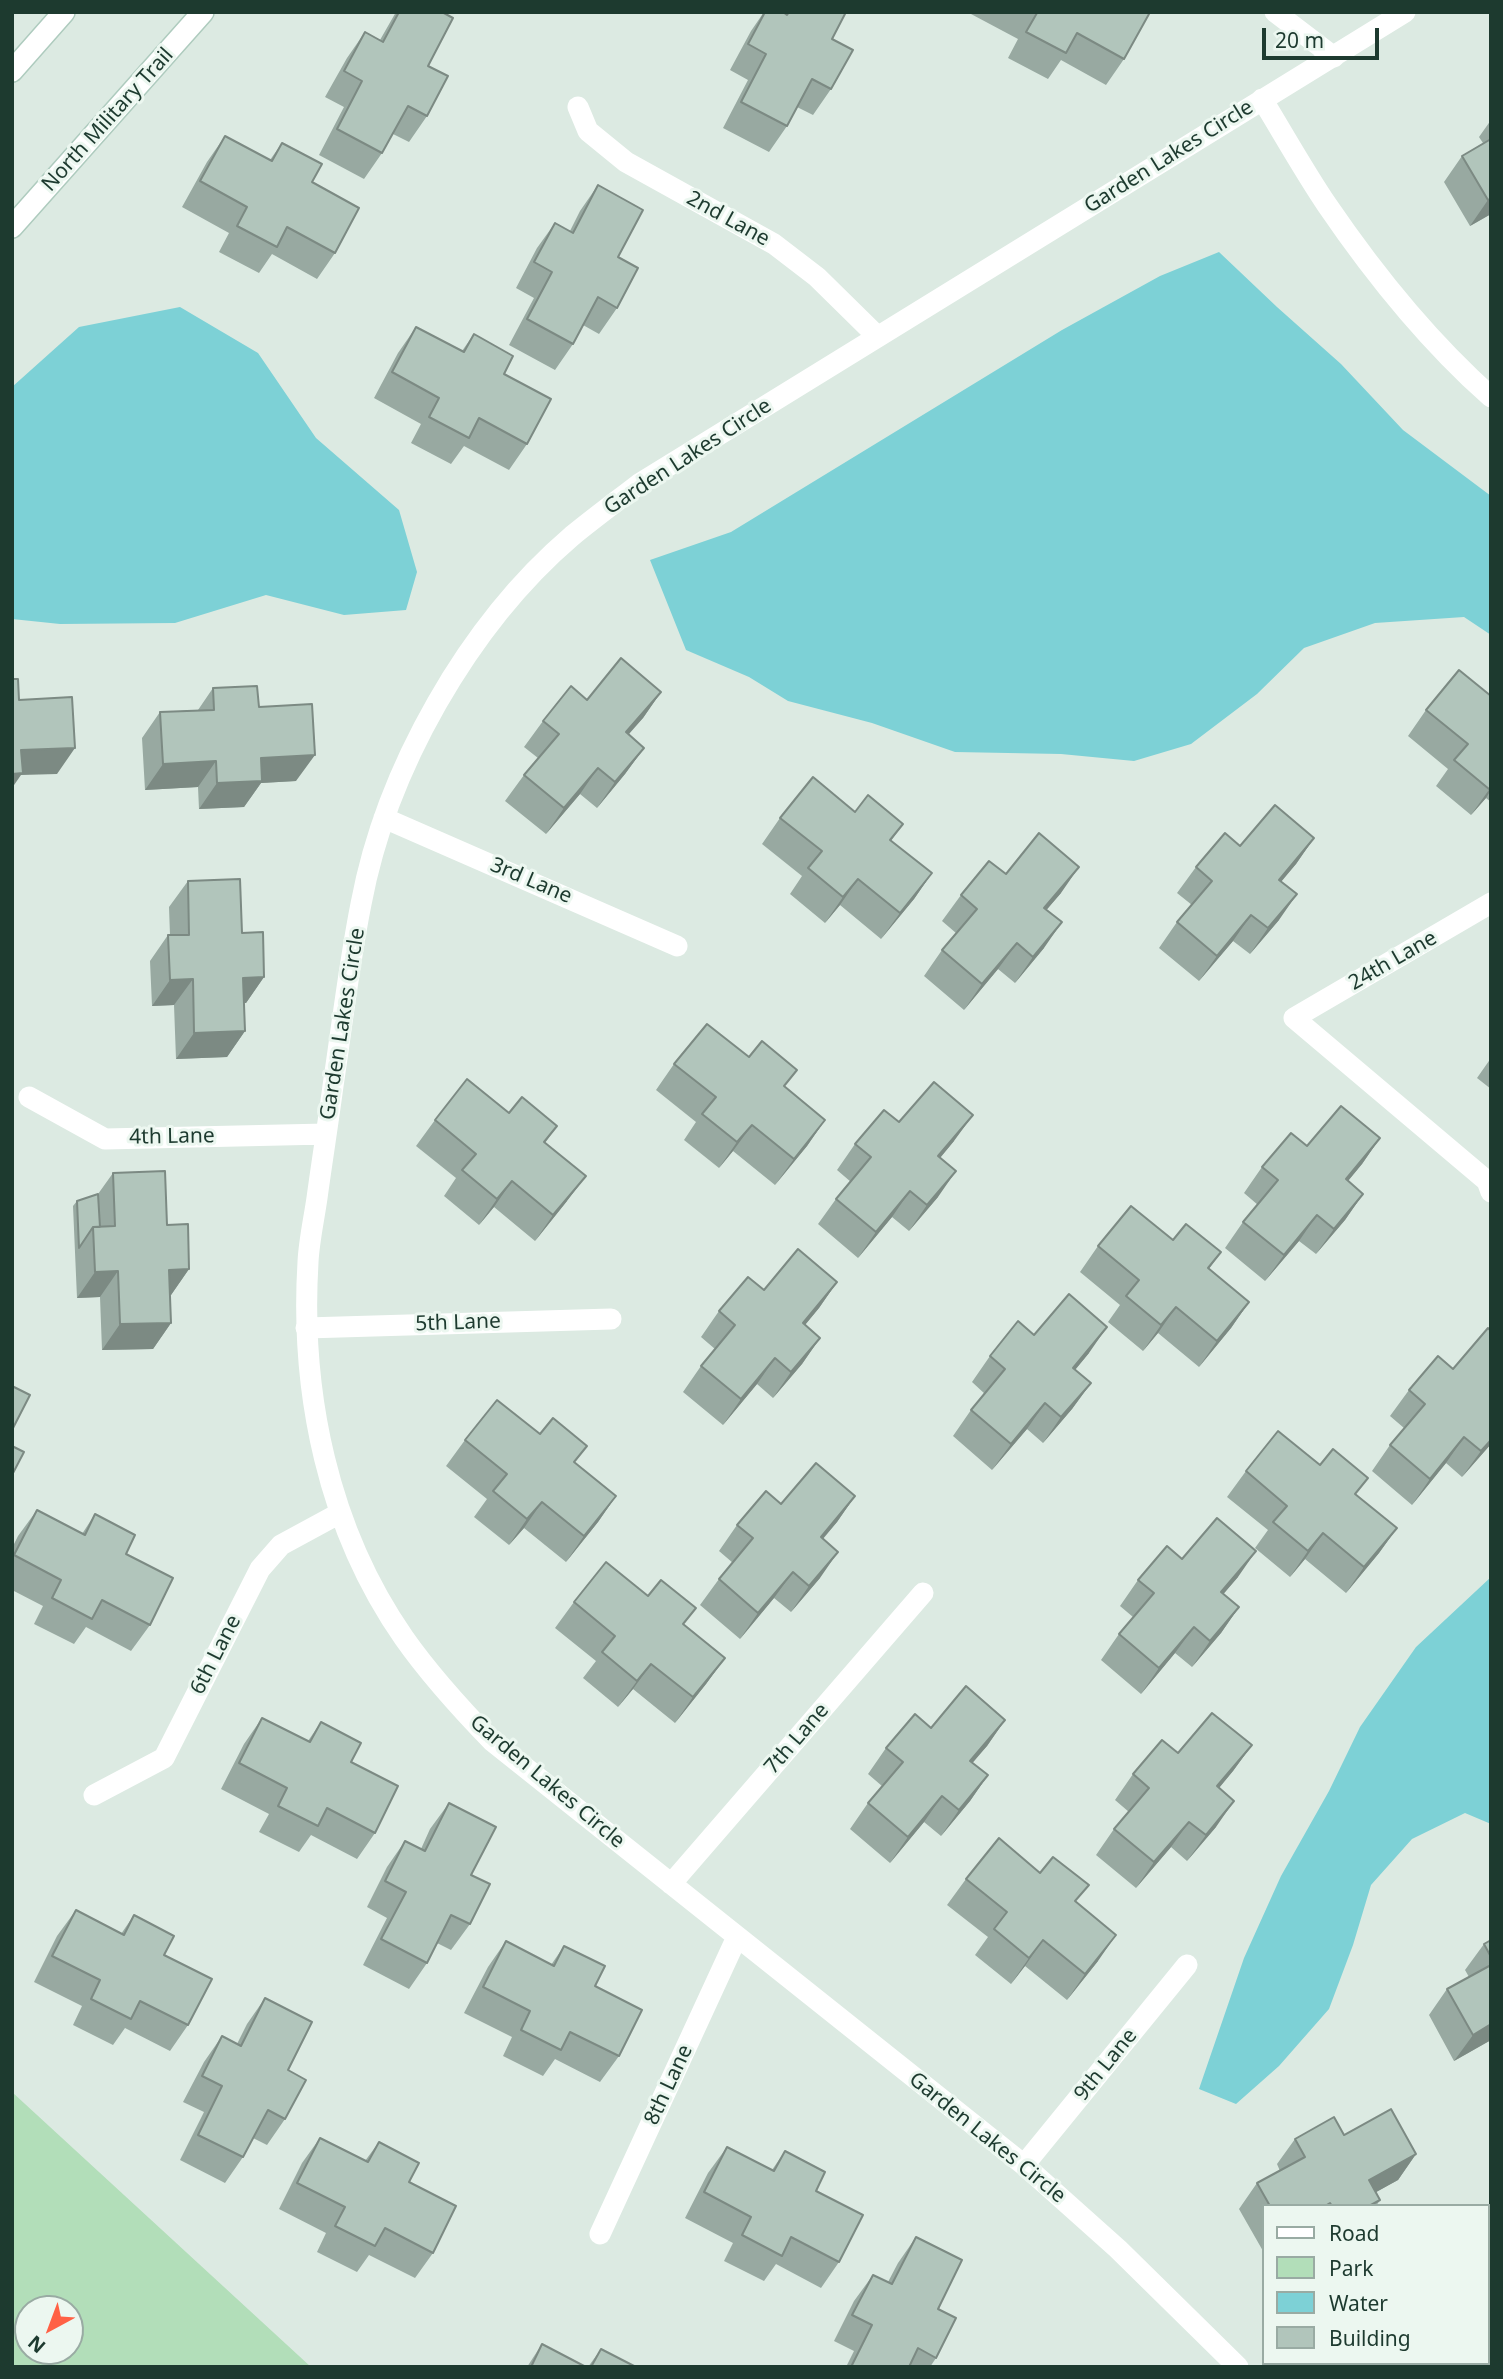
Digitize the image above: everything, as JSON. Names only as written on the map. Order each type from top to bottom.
[{"type":"street","points":[[12,71],[64,12]]},
{"type":"street","name":"North Military Trail","points":[[12,227],[203,12]]},
{"type":"street","points":[[1275,12],[1334,57]]},
{"type":"street","points":[[1262,99],[1405,12]]},
{"type":"street","name":"Garden Lakes Circle","points":[[1231,2364],[1118,2249],[1024,2165],[492,1741],[454,1701],[403,1637],[363,1567],[327,1474],[311,1394],[306,1328],[308,1259],[361,902],[384,818],[418,737],[462,662],[516,593],[570,538],[639,484],[1262,99],[1326,204],[1390,291],[1462,372],[1491,397]]},
{"type":"street","name":"2nd Lane","points":[[578,107],[588,131],[626,162],[774,244],[817,276],[877,336]]},
{"type":"street","name":"3rd Lane","points":[[384,818],[677,946]]},
{"type":"street","name":"24th Lane","points":[[1491,903],[1294,1018],[1487,1181],[1491,1192]]},
{"type":"street","name":"4th Lane","points":[[29,1097],[105,1139],[326,1134]]},
{"type":"street","name":"5th Lane","points":[[306,1328],[611,1319]]},
{"type":"street","name":"6th Lane","points":[[94,1795],[164,1758],[260,1569],[281,1545],[340,1513]]},
{"type":"street","name":"7th Lane","points":[[671,1884],[923,1593]]},
{"type":"street","name":"8th Lane","points":[[600,2234],[737,1937]]},
{"type":"street","name":"9th Lane","points":[[1024,2165],[1187,1965]]},
{"type":"green space","points":[[12,2092],[311,2367],[12,2367]]},
{"type":"water","points":[[1219,252],[1341,364],[1403,430],[1491,496],[1491,635],[1464,617],[1375,623],[1304,648],[1257,694],[1191,744],[1134,761],[1061,754],[955,752],[872,723],[788,701],[749,677],[686,650],[650,560],[731,532],[1062,330],[1160,276]]},
{"type":"water","points":[[180,307],[258,353],[316,438],[399,510],[417,572],[406,610],[344,615],[266,595],[175,623],[60,624],[12,619],[12,387],[79,327]]},
{"type":"water","points":[[1491,1577],[1491,1824],[1465,1813],[1412,1839],[1371,1885],[1353,1945],[1329,2009],[1279,2066],[1236,2104],[1199,2089],[1244,1958],[1281,1876],[1329,1791],[1360,1727],[1416,1647]]},
{"type":"building","points":[[399,12],[442,12],[453,18],[428,66],[448,76],[427,116],[408,106],[382,153],[337,129],[362,81],[344,71],[365,32],[383,42]]},
{"type":"building","points":[[765,12],[783,12],[787,15],[789,12],[846,12],[832,39],[853,50],[831,89],[812,79],[787,126],[741,102],[766,54],[748,44]]},
{"type":"building","points":[[1035,12],[1149,14],[1124,59],[1077,33],[1066,53],[1026,32],[1037,13]]},
{"type":"building","points":[[225,136],[272,161],[282,143],[322,164],[312,182],[359,208],[335,253],[287,227],[277,247],[237,226],[247,207],[200,181]]},
{"type":"building","points":[[1491,139],[1491,199],[1488,200],[1462,156]]},
{"type":"building","points":[[598,185],[643,210],[618,257],[638,268],[617,308],[598,297],[573,344],[527,319],[552,272],[534,262],[555,223],[573,233]]},
{"type":"building","points":[[416,327],[464,352],[474,334],[513,356],[504,374],[551,399],[527,444],[479,418],[469,438],[429,417],[439,398],[392,372]]},
{"type":"building","points":[[621,658],[661,692],[626,732],[644,748],[615,782],[598,768],[564,808],[524,775],[559,734],[543,721],[571,686],[587,700]]},
{"type":"building","points":[[1459,670],[1491,696],[1489,789],[1454,760],[1468,744],[1426,710]]},
{"type":"building","points":[[12,679],[18,679],[19,700],[72,697],[75,748],[21,750],[23,773],[12,774]]},
{"type":"building","points":[[257,686],[259,707],[312,704],[315,755],[261,758],[262,781],[217,783],[216,761],[163,764],[160,712],[214,710],[213,688]]},
{"type":"building","points":[[813,777],[855,812],[868,795],[903,824],[890,840],[932,873],[900,913],[858,879],[843,897],[808,868],[822,851],[780,818]]},
{"type":"building","points":[[1275,805],[1314,838],[1279,880],[1297,894],[1268,928],[1251,915],[1217,956],[1177,922],[1212,881],[1196,867],[1225,833],[1240,846]]},
{"type":"building","points":[[1039,833],[1079,867],[1044,908],[1062,922],[1033,957],[1017,943],[982,984],[942,950],[977,909],[961,895],[989,861],[1006,874]]},
{"type":"building","points":[[240,879],[242,933],[263,932],[264,977],[243,978],[245,1031],[194,1033],[193,979],[170,980],[168,935],[189,935],[188,881]]},
{"type":"building","points":[[707,1024],[749,1057],[762,1041],[797,1070],[784,1086],[825,1120],[794,1159],[752,1125],[737,1142],[702,1114],[716,1097],[674,1064]]},
{"type":"building","points":[[467,1079],[509,1113],[522,1097],[557,1126],[544,1142],[586,1176],[553,1215],[512,1181],[497,1199],[462,1170],[476,1154],[435,1120]]},
{"type":"building","points":[[934,1082],[973,1115],[938,1156],[956,1171],[927,1205],[910,1191],[876,1232],[836,1199],[871,1157],[855,1144],[884,1110],[899,1122]]},
{"type":"building","points":[[1341,1106],[1380,1138],[1346,1179],[1363,1194],[1334,1229],[1317,1215],[1284,1255],[1243,1222],[1278,1180],[1262,1167],[1291,1133],[1307,1146]]},
{"type":"building","points":[[165,1171],[167,1225],[188,1224],[189,1269],[169,1270],[171,1323],[120,1324],[118,1271],[95,1272],[93,1227],[115,1226],[113,1173]]},
{"type":"building","points":[[98,1194],[100,1227],[93,1227],[79,1248],[77,1201]]},
{"type":"building","points":[[1131,1206],[1173,1240],[1186,1224],[1221,1252],[1208,1268],[1249,1302],[1217,1341],[1176,1307],[1161,1325],[1126,1296],[1139,1280],[1098,1246]]},
{"type":"building","points":[[798,1249],[837,1282],[803,1323],[820,1338],[791,1372],[775,1358],[741,1399],[701,1366],[735,1325],[719,1311],[748,1277],[764,1290]]},
{"type":"building","points":[[1069,1294],[1107,1327],[1073,1368],[1091,1383],[1061,1417],[1045,1403],[1011,1444],[971,1410],[1005,1369],[990,1356],[1018,1321],[1034,1335]]},
{"type":"building","points":[[1488,1328],[1491,1331],[1491,1440],[1481,1451],[1464,1437],[1430,1479],[1390,1445],[1425,1404],[1409,1390],[1438,1356],[1453,1369]]},
{"type":"building","points":[[12,1386],[30,1395],[12,1430]]},
{"type":"building","points":[[497,1400],[540,1434],[553,1418],[587,1446],[574,1462],[616,1496],[584,1536],[542,1502],[527,1519],[493,1491],[507,1474],[465,1440]]},
{"type":"building","points":[[1278,1431],[1320,1465],[1333,1449],[1368,1478],[1355,1494],[1397,1528],[1364,1567],[1323,1533],[1308,1551],[1273,1522],[1287,1506],[1246,1471]]},
{"type":"building","points":[[12,1446],[24,1452],[12,1475]]},
{"type":"building","points":[[816,1463],[855,1496],[821,1537],[838,1552],[809,1586],[793,1572],[758,1613],[719,1579],[753,1538],[737,1525],[766,1491],[781,1504]]},
{"type":"building","points":[[37,1510],[85,1535],[95,1514],[135,1535],[126,1554],[173,1578],[150,1625],[102,1600],[92,1619],[52,1598],[61,1580],[14,1555]]},
{"type":"building","points":[[1217,1518],[1256,1551],[1221,1592],[1239,1607],[1210,1641],[1194,1627],[1159,1668],[1119,1634],[1154,1593],[1138,1580],[1167,1546],[1182,1559]]},
{"type":"building","points":[[606,1562],[648,1596],[661,1580],[696,1608],[683,1624],[725,1658],[693,1697],[651,1664],[637,1681],[602,1652],[615,1636],[574,1602]]},
{"type":"building","points":[[966,1686],[1005,1720],[970,1761],[988,1775],[959,1810],[942,1796],[908,1837],[868,1803],[903,1762],[886,1748],[915,1714],[931,1728]]},
{"type":"building","points":[[1212,1713],[1252,1745],[1217,1786],[1234,1801],[1206,1835],[1189,1822],[1154,1862],[1114,1829],[1149,1788],[1133,1774],[1162,1740],[1178,1753]]},
{"type":"building","points":[[262,1718],[310,1742],[321,1722],[361,1743],[351,1762],[398,1786],[375,1833],[327,1808],[318,1826],[278,1806],[287,1788],[239,1763]]},
{"type":"building","points":[[449,1803],[496,1827],[471,1875],[490,1884],[470,1924],[451,1915],[427,1963],[381,1939],[406,1892],[385,1881],[405,1841],[425,1851]]},
{"type":"building","points":[[999,1838],[1040,1873],[1053,1857],[1089,1885],[1075,1901],[1116,1935],[1085,1974],[1043,1940],[1029,1958],[994,1929],[1007,1912],[966,1879]]},
{"type":"building","points":[[76,1910],[124,1935],[134,1915],[174,1936],[164,1955],[212,1979],[188,2025],[140,2001],[131,2019],[91,1999],[100,1980],[52,1956]]},
{"type":"building","points":[[1491,1940],[1491,1957],[1484,1944]]},
{"type":"building","points":[[506,1941],[554,1966],[564,1946],[605,1966],[595,1986],[642,2010],[619,2056],[570,2032],[561,2050],[521,2030],[530,2011],[483,1987]]},
{"type":"building","points":[[1491,1965],[1491,2024],[1473,2035],[1447,1989]]},
{"type":"building","points":[[265,1998],[312,2022],[288,2070],[306,2080],[285,2119],[268,2110],[243,2157],[198,2135],[222,2086],[202,2076],[222,2036],[241,2046]]},
{"type":"building","points":[[1391,2109],[1416,2154],[1369,2180],[1380,2200],[1373,2204],[1269,2204],[1257,2183],[1305,2157],[1295,2139],[1334,2117],[1344,2135]]},
{"type":"building","points":[[320,2138],[368,2162],[379,2142],[419,2163],[409,2182],[456,2206],[433,2253],[385,2228],[375,2246],[335,2226],[345,2207],[297,2183]]},
{"type":"building","points":[[727,2147],[774,2171],[785,2151],[825,2172],[816,2191],[863,2215],[839,2262],[791,2237],[782,2256],[742,2235],[751,2217],[704,2192]]},
{"type":"building","points":[[916,2237],[962,2260],[938,2309],[956,2318],[936,2358],[918,2348],[909,2367],[851,2367],[872,2325],[852,2315],[873,2275],[892,2284]]},
{"type":"building","points":[[1489,2257],[1491,2260],[1489,2291]]},
{"type":"building","points":[[1489,2298],[1491,2301],[1489,2352]]},
{"type":"building","points":[[542,2344],[586,2367],[531,2367]]},
{"type":"building","points":[[601,2349],[636,2367],[591,2367]]}]
